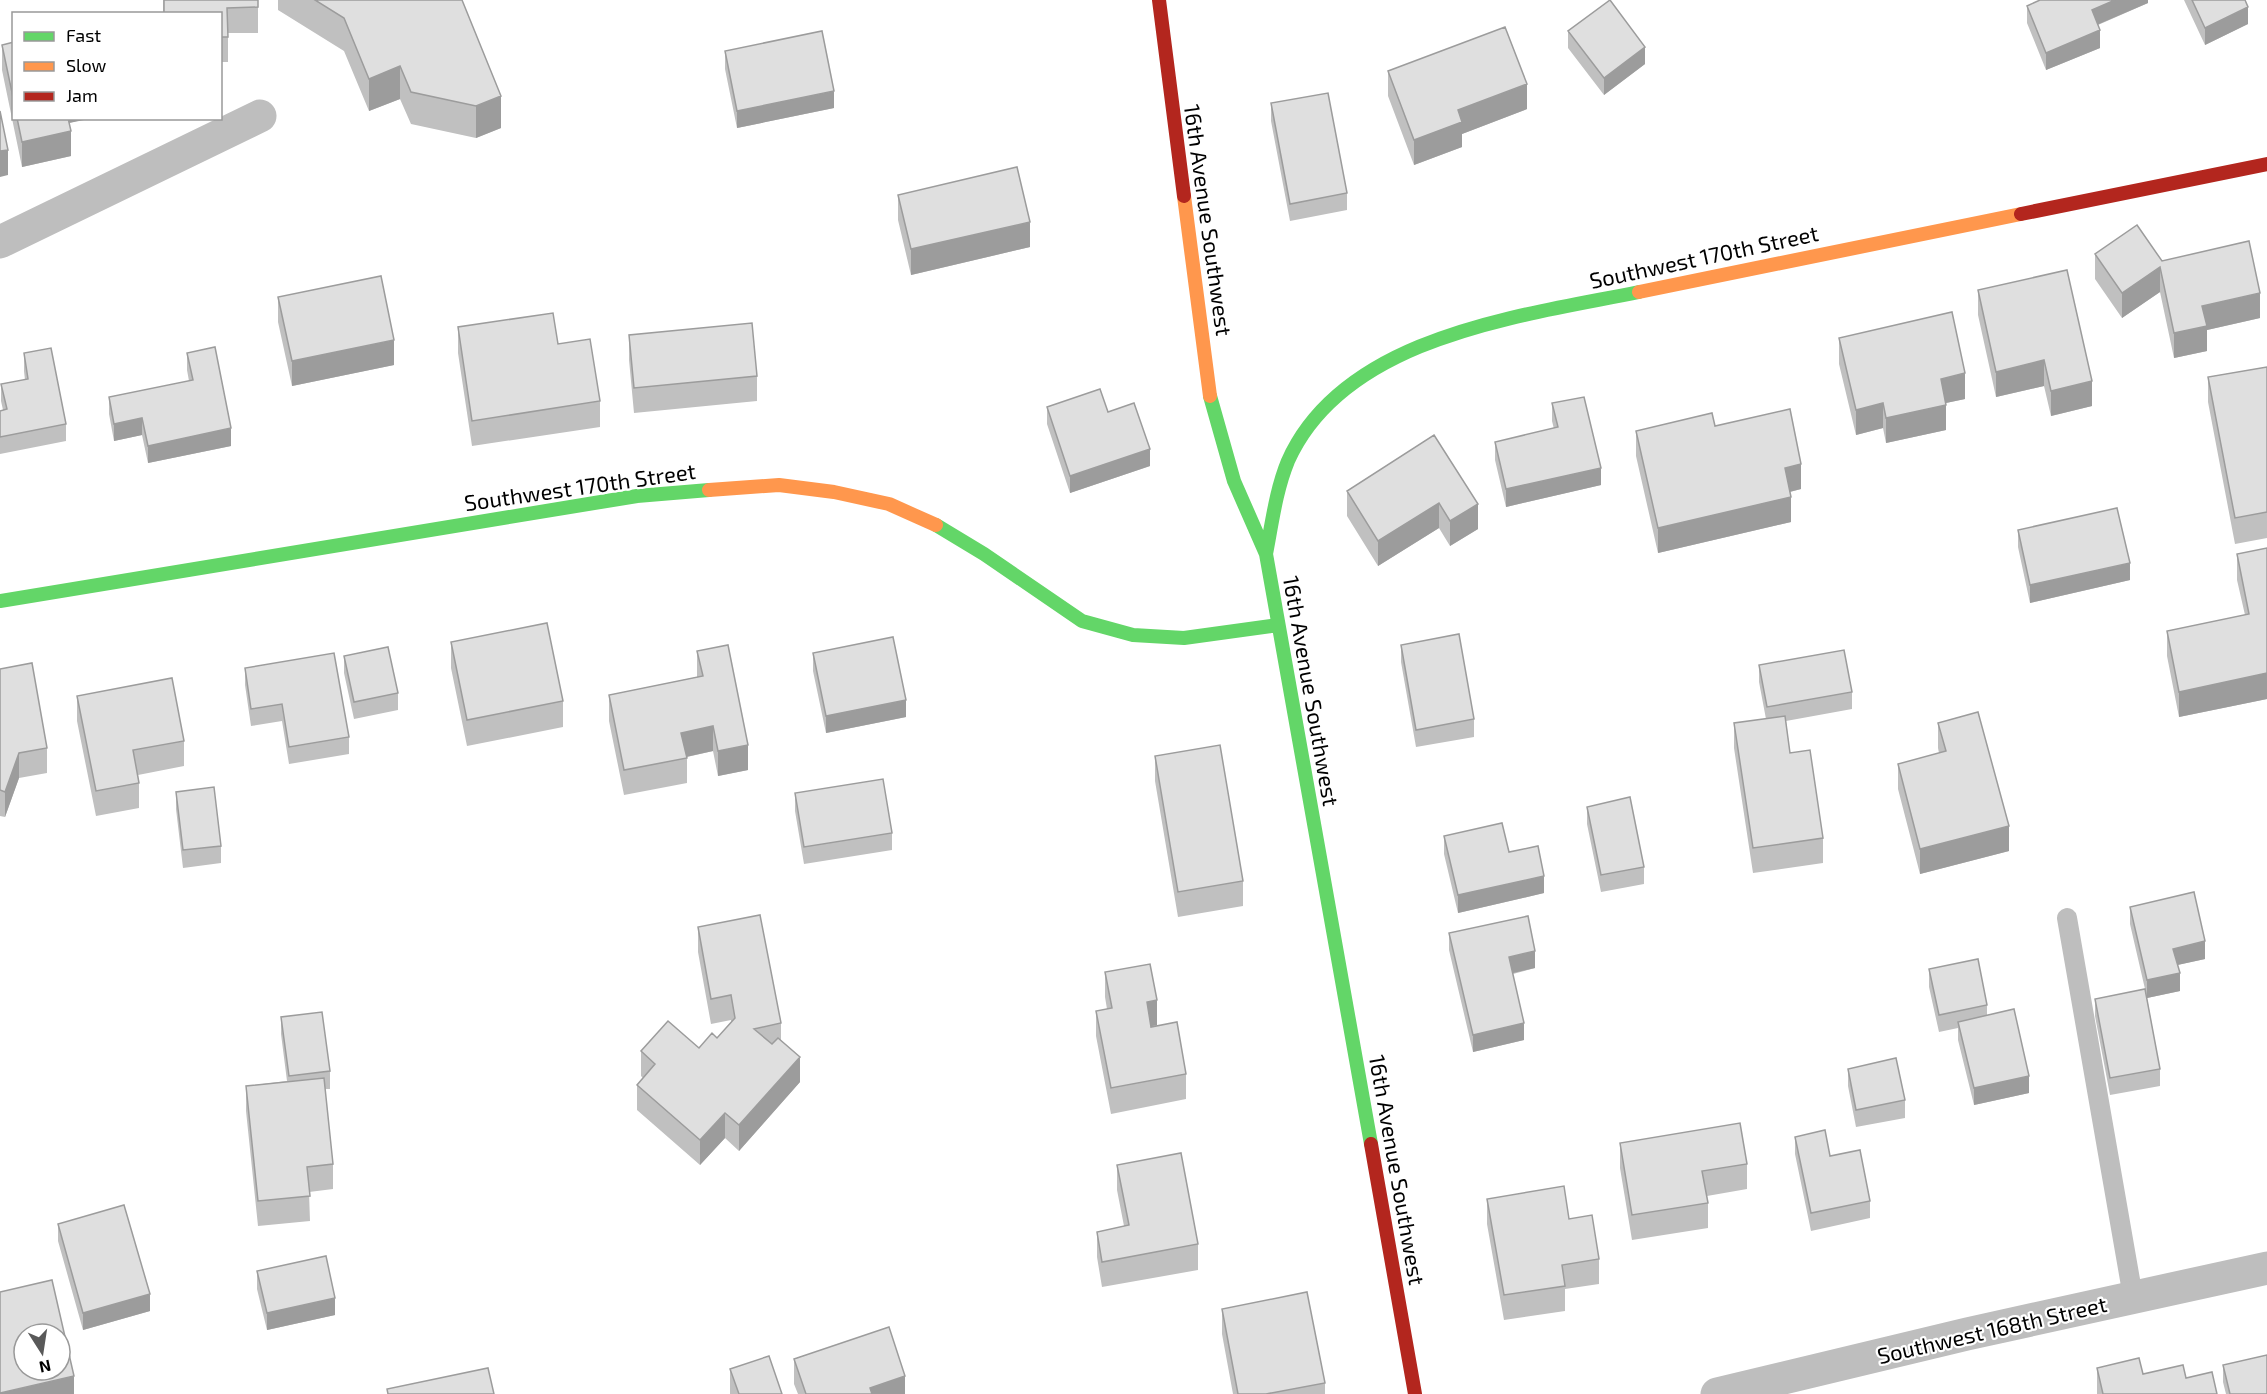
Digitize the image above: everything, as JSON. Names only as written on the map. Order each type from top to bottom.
[{"type":"street","name":"16th Avenue Southwest","points":[[1159,0],[1211,401],[1234,481],[1266,554],[1415,1394]]},
{"type":"street","points":[[0,242],[260,116]]},
{"type":"street","name":"Southwest 170th Street","points":[[1266,554],[1288,462],[1299,441],[1349,385],[1382,364],[1431,343],[1491,322],[2267,164]]},
{"type":"street","name":"Southwest 170th Street","points":[[0,601],[637,496],[779,485],[834,492],[889,504],[935,525],[984,554],[1082,621],[1113,630],[1133,635],[1184,638],[1278,625]]},
{"type":"street","name":"Southwest 168th Street","points":[[1717,1394],[1967,1334],[2267,1268]]},
{"type":"lane","points":[[2067,918],[2133,1297]]},
{"type":"building","points":[[164,0],[258,0],[258,7],[227,8],[228,37],[222,37],[222,12],[164,12]]},
{"type":"building","points":[[315,0],[462,0],[501,96],[476,106],[411,92],[400,66],[369,79],[344,18]]},
{"type":"building","points":[[1610,0],[1645,47],[1604,78],[1568,31]]},
{"type":"building","points":[[2040,0],[2115,0],[2092,10],[2100,30],[2046,53],[2027,6]]},
{"type":"building","points":[[2192,0],[2245,0],[2248,7],[2205,28]]},
{"type":"building","points":[[1505,27],[1527,84],[1458,110],[1462,122],[1414,140],[1388,71]]},
{"type":"building","points":[[822,31],[834,91],[737,111],[725,51]]},
{"type":"building","points":[[12,42],[12,92],[2,45]]},
{"type":"building","points":[[1328,93],[1347,193],[1290,204],[1271,103]]},
{"type":"building","points":[[0,111],[8,150],[0,151]]},
{"type":"building","points":[[17,120],[68,120],[71,131],[22,142]]},
{"type":"building","points":[[1017,167],[1030,222],[911,249],[898,195]]},
{"type":"building","points":[[2137,225],[2162,261],[2249,241],[2260,293],[2202,306],[2207,326],[2174,333],[2160,267],[2122,293],[2095,254]]},
{"type":"building","points":[[2067,270],[2092,381],[2051,391],[2044,360],[1996,372],[1978,290]]},
{"type":"building","points":[[381,276],[394,340],[292,361],[278,297]]},
{"type":"building","points":[[1952,312],[1965,373],[1941,379],[1946,405],[1886,418],[1883,403],[1856,410],[1839,338]]},
{"type":"building","points":[[553,313],[558,344],[590,339],[600,401],[472,421],[458,327]]},
{"type":"building","points":[[752,323],[757,376],[634,388],[629,335]]},
{"type":"building","points":[[215,347],[231,428],[148,446],[142,418],[114,424],[109,397],[193,380],[187,353]]},
{"type":"building","points":[[51,348],[66,424],[0,437],[0,411],[7,409],[1,384],[28,379],[24,353]]},
{"type":"building","points":[[2267,367],[2267,512],[2235,518],[2208,377]]},
{"type":"building","points":[[1100,389],[1108,412],[1134,403],[1150,449],[1070,476],[1047,407]]},
{"type":"building","points":[[1584,397],[1601,468],[1506,489],[1495,442],[1558,427],[1552,403]]},
{"type":"building","points":[[1790,409],[1801,464],[1785,468],[1791,497],[1658,528],[1636,431],[1712,413],[1715,426]]},
{"type":"building","points":[[1434,435],[1478,504],[1450,521],[1439,503],[1378,541],[1347,491]]},
{"type":"building","points":[[2117,508],[2130,563],[2030,585],[2018,530]]},
{"type":"building","points":[[2267,548],[2267,673],[2179,692],[2167,631],[2249,614],[2237,554]]},
{"type":"building","points":[[547,623],[563,701],[467,720],[451,642]]},
{"type":"building","points":[[1459,634],[1474,719],[1416,730],[1401,645]]},
{"type":"building","points":[[893,637],[906,700],[826,716],[813,653]]},
{"type":"building","points":[[728,645],[748,745],[718,751],[713,726],[681,733],[687,758],[624,770],[609,695],[703,676],[697,651]]},
{"type":"building","points":[[388,647],[398,693],[354,702],[344,656]]},
{"type":"building","points":[[1844,650],[1852,692],[1767,707],[1759,665]]},
{"type":"building","points":[[334,653],[349,737],[289,747],[282,704],[251,709],[245,668]]},
{"type":"building","points":[[32,663],[47,748],[19,753],[5,792],[0,790],[0,669]]},
{"type":"building","points":[[172,678],[184,741],[133,750],[139,783],[96,791],[77,696]]},
{"type":"building","points":[[1978,712],[2009,826],[1920,849],[1898,764],[1946,751],[1938,723]]},
{"type":"building","points":[[1785,716],[1790,753],[1810,750],[1823,838],[1753,848],[1734,723]]},
{"type":"building","points":[[1220,745],[1243,881],[1178,892],[1155,756]]},
{"type":"building","points":[[883,779],[892,833],[804,847],[795,793]]},
{"type":"building","points":[[214,787],[221,846],[183,850],[176,792]]},
{"type":"building","points":[[1630,797],[1644,867],[1601,875],[1587,807]]},
{"type":"building","points":[[1502,823],[1509,852],[1538,846],[1544,876],[1458,895],[1444,836]]},
{"type":"building","points":[[2194,892],[2205,941],[2173,949],[2180,973],[2147,980],[2130,907]]},
{"type":"building","points":[[760,915],[781,1023],[754,1029],[772,1044],[778,1038],[800,1057],[739,1125],[725,1113],[700,1140],[637,1085],[655,1064],[641,1051],[668,1021],[699,1048],[712,1033],[717,1038],[735,1018],[731,995],[711,999],[698,927]]},
{"type":"building","points":[[1528,916],[1535,951],[1509,957],[1524,1023],[1473,1035],[1449,933]]},
{"type":"building","points":[[1978,959],[1987,1005],[1939,1015],[1929,969]]},
{"type":"building","points":[[1150,964],[1157,1000],[1147,1002],[1151,1027],[1177,1022],[1186,1074],[1111,1088],[1096,1011],[1112,1008],[1105,972]]},
{"type":"building","points":[[2145,989],[2160,1069],[2110,1078],[2095,999]]},
{"type":"building","points":[[2014,1009],[2029,1076],[1974,1088],[1958,1022]]},
{"type":"building","points":[[322,1012],[330,1071],[289,1076],[281,1017]]},
{"type":"building","points":[[1896,1058],[1905,1100],[1856,1110],[1848,1069]]},
{"type":"building","points":[[324,1078],[333,1164],[307,1167],[310,1196],[258,1201],[246,1086]]},
{"type":"building","points":[[1740,1123],[1747,1164],[1702,1171],[1708,1203],[1632,1215],[1620,1143]]},
{"type":"building","points":[[1825,1130],[1830,1156],[1860,1150],[1870,1201],[1811,1213],[1795,1137]]},
{"type":"building","points":[[1181,1153],[1198,1244],[1102,1262],[1097,1232],[1129,1225],[1117,1165]]},
{"type":"building","points":[[1564,1186],[1569,1219],[1592,1215],[1599,1259],[1562,1265],[1565,1286],[1504,1295],[1487,1199]]},
{"type":"building","points":[[124,1205],[150,1294],[83,1313],[58,1224]]},
{"type":"building","points":[[326,1256],[335,1298],[267,1313],[257,1271]]},
{"type":"building","points":[[52,1280],[62,1322],[12,1322],[12,1382],[48,1382],[0,1393],[0,1292]]},
{"type":"building","points":[[1307,1292],[1325,1383],[1266,1394],[1238,1394],[1222,1309]]},
{"type":"building","points":[[889,1327],[905,1376],[870,1388],[872,1394],[806,1394],[794,1359]]},
{"type":"building","points":[[2267,1355],[2267,1394],[2230,1394],[2223,1365]]},
{"type":"building","points":[[769,1356],[782,1394],[739,1394],[730,1369]]},
{"type":"building","points":[[2139,1358],[2143,1374],[2183,1365],[2186,1378],[2212,1372],[2217,1394],[2103,1394],[2097,1368]]},
{"type":"building","points":[[488,1368],[494,1394],[388,1394],[387,1389]]},
{"type":"traffic: fast","points":[[1266,554],[1277,495],[1288,461],[1314,419],[1350,385],[1393,359],[1440,339],[1491,323],[1639,292]]},
{"type":"traffic: fast","points":[[1210,396],[1234,481],[1266,554],[1371,1144]]},
{"type":"traffic: fast","points":[[0,601],[637,496],[709,490]]},
{"type":"traffic: fast","points":[[936,525],[984,554],[1082,621],[1133,635],[1184,638],[1278,625]]},
{"type":"traffic: slow","points":[[1184,196],[1210,396]]},
{"type":"traffic: slow","points":[[1639,292],[2021,214]]},
{"type":"traffic: slow","points":[[709,490],[779,485],[834,492],[889,504],[936,525]]},
{"type":"traffic: jam","points":[[1159,0],[1184,196]]},
{"type":"traffic: jam","points":[[2021,214],[2267,164]]},
{"type":"traffic: jam","points":[[1371,1144],[1415,1394]]}]
